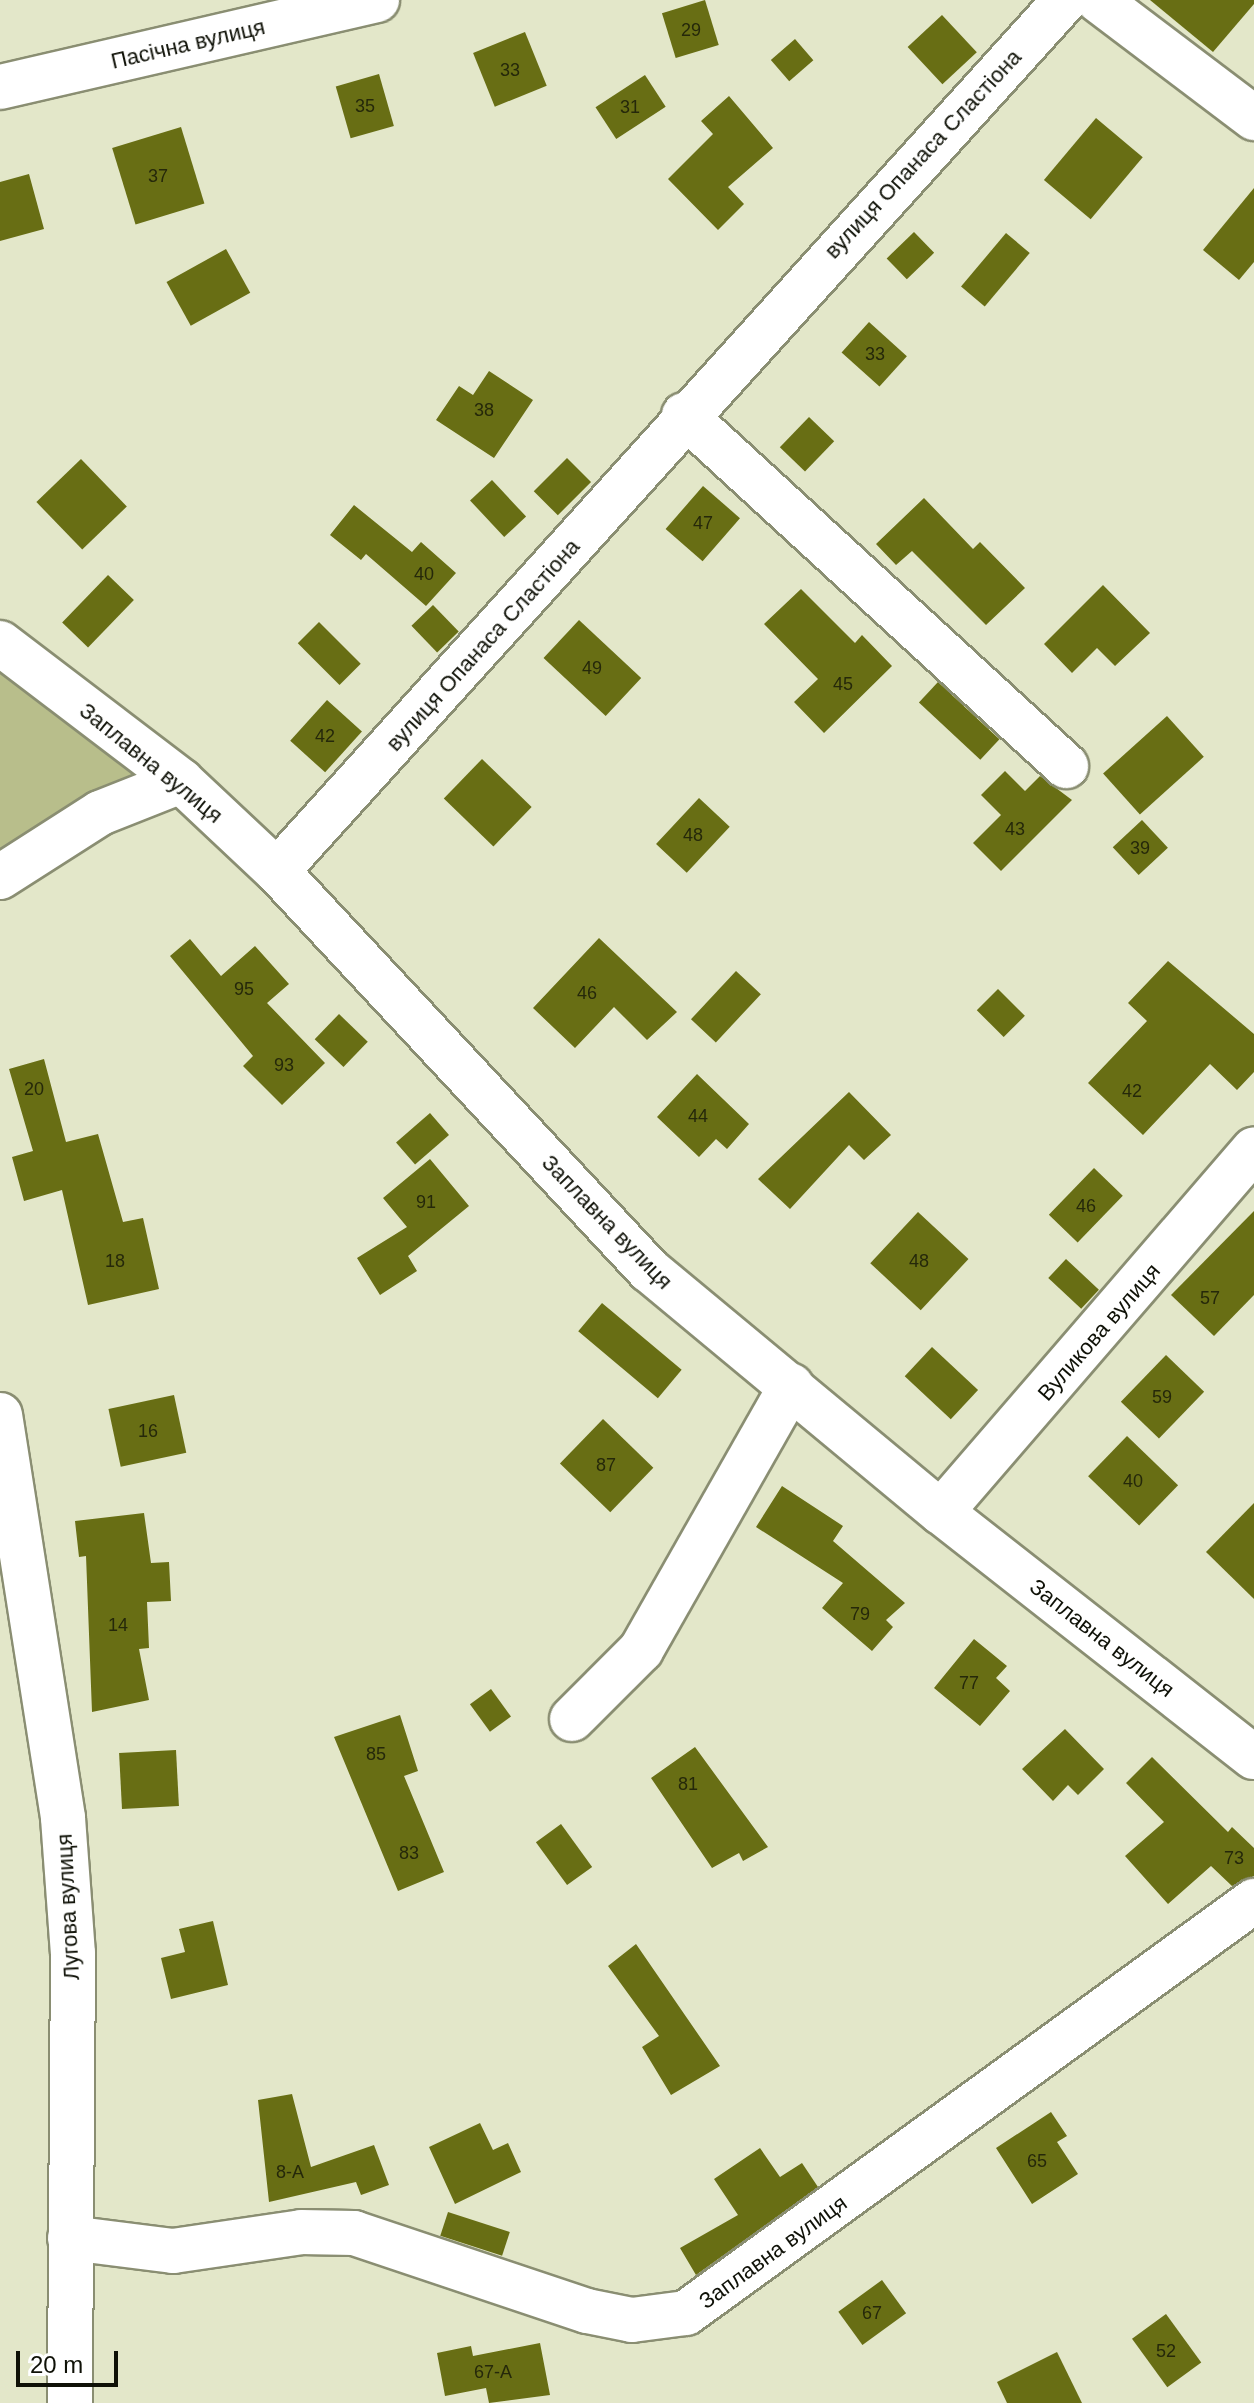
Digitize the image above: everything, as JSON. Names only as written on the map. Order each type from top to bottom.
[{"type":"street","name":"Пасічна вулиця","points":[[0,87],[377,0]]},
{"type":"street","name":"вулиця Опанаса Сластіона","points":[[277,871],[463,672],[684,415],[1065,0]]},
{"type":"street","points":[[1098,0],[1254,118]]},
{"type":"street","points":[[684,415],[1066,766]]},
{"type":"street","name":"Заплавна вулиця","points":[[0,643],[181,781],[277,871],[649,1270],[941,1512],[1254,1757]]},
{"type":"street","points":[[0,877],[100,813],[181,781]]},
{"type":"street","name":"Вуликова вулиця","points":[[941,1512],[1254,1149]]},
{"type":"street","points":[[572,1719],[641,1650],[791,1386]]},
{"type":"street","name":"Лугова вулиця","points":[[0,1415],[63,1818],[73,1953],[70,2403]]},
{"type":"street","name":"Заплавна вулиця","points":[[70,2238],[173,2251],[301,2232],[354,2233],[587,2311],[632,2320],[686,2313],[1254,1901]]},
{"type":"green space","points":[[0,667],[136,772],[0,859]]},
{"type":"building","points":[[705,0],[719,45],[676,58],[662,13]]},
{"type":"building","points":[[1150,0],[1254,0],[1254,4],[1213,52]]},
{"type":"building","points":[[942,15],[977,52],[942,84],[908,47]]},
{"type":"building","points":[[525,32],[547,86],[495,107],[473,53]]},
{"type":"building","points":[[795,39],[813,60],[789,81],[771,60]]},
{"type":"building","points":[[379,74],[394,126],[351,138],[336,86]]},
{"type":"building","points":[[645,75],[666,107],[616,139],[596,107]]},
{"type":"building","points":[[729,96],[773,148],[728,187],[744,204],[718,230],[668,179],[713,134],[701,121]]},
{"type":"building","points":[[1096,118],[1143,157],[1091,219],[1044,180]]},
{"type":"building","points":[[181,127],[204,204],[136,225],[112,148]]},
{"type":"building","points":[[29,174],[44,229],[0,241],[0,182]]},
{"type":"building","points":[[1254,188],[1254,262],[1239,280],[1203,250]]},
{"type":"building","points":[[914,232],[934,253],[907,279],[887,258]]},
{"type":"building","points":[[1006,233],[1030,253],[985,307],[961,287]]},
{"type":"building","points":[[226,249],[250,293],[191,326],[167,282]]},
{"type":"building","points":[[869,322],[907,356],[879,387],[842,352]]},
{"type":"building","points":[[489,371],[533,400],[494,458],[436,420],[459,386],[473,395]]},
{"type":"building","points":[[809,417],[834,441],[805,472],[780,447]]},
{"type":"building","points":[[567,458],[591,482],[558,515],[534,491]]},
{"type":"building","points":[[81,459],[127,506],[82,550],[36,502]]},
{"type":"building","points":[[492,480],[526,517],[504,537],[470,500]]},
{"type":"building","points":[[703,486],[740,518],[703,561],[666,529]]},
{"type":"building","points":[[924,498],[973,549],[980,542],[1025,588],[986,625],[912,551],[896,565],[876,544]]},
{"type":"building","points":[[354,505],[412,552],[421,542],[456,573],[426,606],[366,554],[361,560],[330,535]]},
{"type":"building","points":[[108,575],[134,600],[88,647],[62,622]]},
{"type":"building","points":[[1103,585],[1150,633],[1115,666],[1097,648],[1072,673],[1044,644]]},
{"type":"building","points":[[801,589],[855,643],[862,635],[892,666],[824,733],[794,702],[818,679],[764,624]]},
{"type":"building","points":[[433,605],[459,632],[437,652],[411,626]]},
{"type":"building","points":[[579,620],[641,678],[606,716],[544,658]]},
{"type":"building","points":[[319,622],[361,664],[340,685],[298,643]]},
{"type":"building","points":[[938,682],[999,739],[980,760],[919,702]]},
{"type":"building","points":[[327,700],[362,731],[325,772],[290,741]]},
{"type":"building","points":[[1167,716],[1204,757],[1140,814],[1103,774]]},
{"type":"building","points":[[482,759],[532,807],[493,846],[444,799]]},
{"type":"building","points":[[1005,771],[1025,791],[1040,776],[1072,800],[1001,871],[973,843],[1001,815],[981,795]]},
{"type":"building","points":[[699,798],[730,827],[687,873],[656,844]]},
{"type":"building","points":[[1142,820],[1168,848],[1139,875],[1113,847]]},
{"type":"building","points":[[599,938],[677,1012],[647,1040],[614,1007],[575,1048],[533,1008]]},
{"type":"building","points":[[190,939],[221,976],[255,946],[289,984],[267,1003],[325,1063],[282,1105],[243,1066],[253,1056],[170,956]]},
{"type":"building","points":[[1168,961],[1254,1034],[1254,1072],[1237,1090],[1210,1064],[1143,1135],[1088,1083],[1147,1021],[1128,1003]]},
{"type":"building","points":[[736,971],[761,994],[716,1042],[691,1019]]},
{"type":"building","points":[[998,989],[1025,1016],[1004,1037],[977,1010]]},
{"type":"building","points":[[339,1014],[368,1042],[343,1067],[315,1039]]},
{"type":"building","points":[[44,1059],[66,1142],[98,1134],[123,1222],[143,1218],[159,1289],[88,1305],[62,1190],[24,1201],[12,1157],[33,1151],[9,1069]]},
{"type":"building","points":[[697,1074],[749,1124],[727,1149],[716,1139],[699,1157],[657,1117]]},
{"type":"building","points":[[849,1092],[891,1135],[864,1160],[849,1145],[790,1209],[758,1179]]},
{"type":"building","points":[[430,1113],[449,1135],[415,1164],[396,1143]]},
{"type":"building","points":[[430,1159],[469,1206],[408,1256],[417,1271],[380,1295],[357,1258],[407,1227],[383,1198]]},
{"type":"building","points":[[1094,1168],[1123,1196],[1078,1243],[1049,1215]]},
{"type":"building","points":[[1254,1211],[1254,1295],[1214,1336],[1171,1295]]},
{"type":"building","points":[[918,1212],[968,1259],[921,1310],[870,1263]]},
{"type":"building","points":[[1066,1259],[1099,1290],[1081,1309],[1048,1278]]},
{"type":"building","points":[[602,1303],[682,1370],[658,1398],[578,1331]]},
{"type":"building","points":[[932,1347],[978,1390],[951,1419],[905,1376]]},
{"type":"building","points":[[1166,1355],[1204,1392],[1159,1439],[1121,1402]]},
{"type":"building","points":[[174,1395],[186,1453],[121,1467],[108,1409]]},
{"type":"building","points":[[603,1419],[653,1468],[610,1512],[560,1464]]},
{"type":"building","points":[[1127,1436],[1178,1485],[1139,1526],[1088,1476]]},
{"type":"building","points":[[782,1486],[843,1526],[833,1541],[905,1603],[886,1620],[893,1627],[872,1651],[822,1608],[843,1583],[756,1527]]},
{"type":"building","points":[[1254,1503],[1254,1599],[1206,1552]]},
{"type":"building","points":[[144,1513],[151,1563],[169,1562],[171,1601],[147,1602],[149,1648],[139,1649],[149,1700],[92,1712],[86,1556],[79,1557],[75,1521]]},
{"type":"building","points":[[974,1639],[1007,1666],[996,1678],[1010,1691],[980,1726],[934,1688]]},
{"type":"building","points":[[491,1689],[511,1717],[490,1732],[470,1704]]},
{"type":"building","points":[[400,1715],[418,1771],[404,1776],[444,1872],[398,1891],[334,1737]]},
{"type":"building","points":[[1065,1729],[1104,1769],[1078,1795],[1068,1785],[1053,1801],[1022,1769]]},
{"type":"building","points":[[695,1747],[768,1847],[743,1861],[739,1853],[712,1868],[651,1778]]},
{"type":"building","points":[[176,1750],[179,1806],[122,1809],[119,1753]]},
{"type":"building","points":[[1152,1757],[1228,1832],[1232,1827],[1254,1848],[1254,1876],[1232,1886],[1211,1866],[1168,1904],[1125,1856],[1164,1822],[1126,1783]]},
{"type":"building","points":[[561,1824],[592,1867],[567,1885],[536,1842]]},
{"type":"building","points":[[213,1921],[228,1985],[171,1999],[161,1958],[185,1952],[179,1929]]},
{"type":"building","points":[[636,1944],[720,2066],[671,2095],[642,2047],[659,2036],[608,1966]]},
{"type":"building","points":[[292,2094],[311,2167],[374,2145],[389,2185],[361,2195],[356,2182],[269,2202],[258,2100]]},
{"type":"building","points":[[1051,2112],[1067,2136],[1057,2142],[1078,2174],[1032,2204],[996,2148]]},
{"type":"building","points":[[480,2123],[493,2150],[508,2143],[521,2172],[455,2204],[429,2147]]},
{"type":"building","points":[[760,2148],[780,2177],[802,2163],[818,2187],[696,2275],[680,2248],[738,2215],[714,2179]]},
{"type":"building","points":[[448,2212],[510,2232],[502,2256],[440,2236]]},
{"type":"building","points":[[882,2280],[906,2313],[862,2345],[838,2312]]},
{"type":"building","points":[[1166,2314],[1201,2363],[1167,2387],[1132,2339]]},
{"type":"building","points":[[540,2343],[550,2395],[489,2403],[486,2388],[445,2396],[437,2353],[471,2346],[473,2356]]},
{"type":"building","points":[[1057,2352],[1082,2403],[1007,2403],[997,2382]]}]
